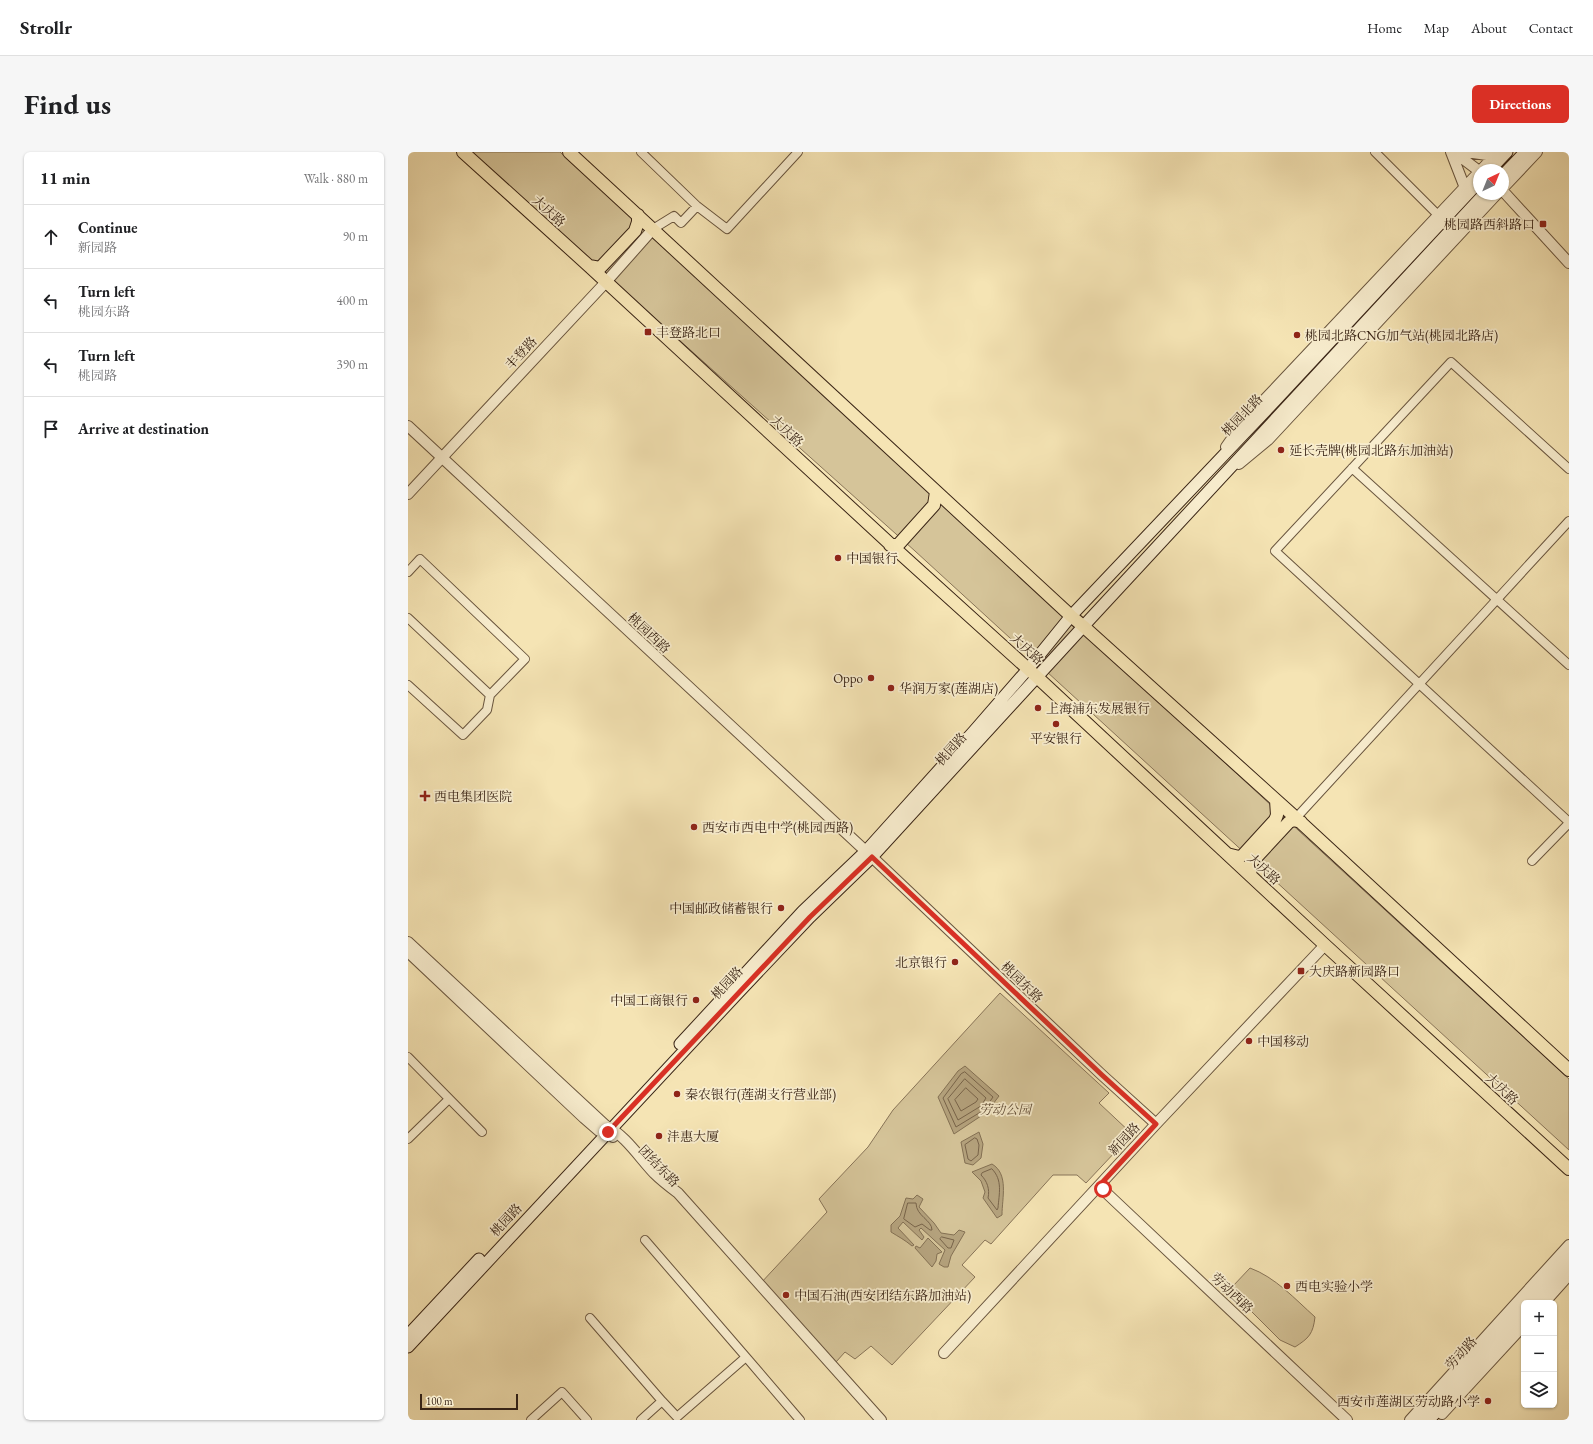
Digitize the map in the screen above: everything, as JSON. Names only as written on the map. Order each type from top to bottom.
[{"type":"main road","name":"大庆路","points":[[463,152],[589,266],[890,545],[1032,673],[1569,1169]]},
{"type":"main road","points":[[569,152],[1071,616],[1299,820],[1569,1070]]},
{"type":"main road","points":[[1496,164],[1507,152]]},
{"type":"main road","points":[[1509,168],[1525,152]]},
{"type":"main road","name":"桃园北路","points":[[1032,673],[1071,616],[1473,188]]},
{"type":"main road","name":"桃园北路","points":[[1032,673],[1083,626],[1478,200]]},
{"type":"main road","points":[[589,266],[600,268],[635,231],[638,222],[638,215]]},
{"type":"main road","points":[[605,281],[604,270],[639,231],[646,227],[652,228]]},
{"type":"main road","points":[[890,545],[898,545],[934,505],[936,492]]},
{"type":"main road","points":[[901,554],[901,547],[942,503],[948,503]]},
{"type":"main road","name":"桃园路","points":[[408,1335],[810,917],[869,854],[1032,673]]},
{"type":"main road","points":[[1227,854],[1239,857],[1243,855],[1270,826],[1277,815],[1276,800]]},
{"type":"main road","points":[[1251,876],[1249,868],[1251,863],[1289,822],[1299,820]]},
{"type":"main road","name":"桃园路","points":[[408,1347],[606,1129]]},
{"type":"main road","name":"劳动路","points":[[1529,1300],[1569,1255]]},
{"type":"main road","points":[[1539,1300],[1569,1267]]},
{"type":"main road","name":"劳动路","points":[[1418,1420],[1521,1308]]},
{"type":"main road","name":"劳动路","points":[[1429,1420],[1521,1319]]},
{"type":"street","points":[[641,152],[697,206],[727,229],[798,152]]},
{"type":"street","points":[[1375,152],[1439,216]]},
{"type":"street","points":[[1452,152],[1465,188]]},
{"type":"street","points":[[1452,152],[1473,166]]},
{"type":"street","points":[[1466,152],[1496,154]]},
{"type":"street","points":[[1509,182],[1537,152]]},
{"type":"street","points":[[1487,164],[1496,154]]},
{"type":"street","points":[[1214,465],[1245,420],[1473,179]]},
{"type":"street","points":[[1509,196],[1569,262]]},
{"type":"street","points":[[1217,482],[1268,440],[1491,200]]},
{"type":"street","points":[[652,228],[674,216],[681,223],[697,206]]},
{"type":"street","name":"丰登路","points":[[408,494],[605,281]]},
{"type":"street","points":[[1532,861],[1569,823],[1274,551],[1451,362],[1569,469]]},
{"type":"street","name":"桃园西路","points":[[408,426],[869,854]]},
{"type":"street","points":[[1352,468],[1569,665]]},
{"type":"street","points":[[1299,820],[1419,684],[1569,521]]},
{"type":"street","points":[[408,572],[420,559],[525,659],[490,696],[487,710],[463,735],[408,685]]},
{"type":"street","points":[[408,618],[490,696]]},
{"type":"street","name":"桃园东路","points":[[869,854],[1102,1075],[1156,1124]]},
{"type":"street","points":[[408,942],[606,1129],[625,1141],[655,1174],[678,1193],[881,1420]]},
{"type":"street","name":"新园路","points":[[944,1353],[1156,1124],[1325,945]]},
{"type":"street","name":"团结东路","points":[[408,952],[606,1129],[679,1205],[872,1420]]},
{"type":"street","points":[[409,1061],[482,1132]]},
{"type":"street","points":[[408,1139],[449,1099]]},
{"type":"street","name":"劳动西路","points":[[1099,1186],[1347,1420]]},
{"type":"street","points":[[645,1240],[800,1420]]},
{"type":"street","points":[[1410,1420],[1569,1245]]},
{"type":"street","points":[[1547,1300],[1569,1276]]},
{"type":"street","points":[[590,1318],[677,1417],[746,1357]]},
{"type":"street","points":[[1436,1420],[1521,1327]]},
{"type":"street","points":[[531,1420],[562,1392],[587,1420]]},
{"type":"street","points":[[641,1420],[662,1401]]},
{"type":"green space","points":[[469,152],[560,152],[1569,1079],[1569,1150],[915,551]]},
{"type":"green space","name":"劳动公园","points":[[1000,993],[1109,1093],[1099,1103],[1132,1134],[1086,1183],[1077,1175],[1053,1175],[991,1244],[985,1240],[962,1265],[975,1277],[892,1365],[871,1346],[855,1359],[845,1352],[836,1362],[760,1284],[827,1212],[819,1199],[868,1147],[893,1110]]},
{"type":"green space","points":[[1250,1268],[1276,1283],[1315,1317],[1310,1335],[1295,1347],[1280,1340],[1240,1300],[1233,1286]]},
{"type":"water","points":[[965,1066],[999,1096],[987,1112],[954,1134],[938,1097],[958,1071]]},
{"type":"water","points":[[979,1132],[983,1144],[981,1158],[973,1165],[965,1163],[961,1142]]},
{"type":"water","points":[[992,1164],[997,1168],[1003,1180],[1002,1215],[997,1218],[983,1198],[985,1192],[981,1181],[972,1172]]},
{"type":"water","points":[[917,1195],[923,1199],[919,1207],[941,1233],[954,1235],[959,1230],[965,1232],[951,1256],[948,1267],[944,1267],[939,1264],[945,1250],[921,1228],[919,1230],[924,1237],[922,1240],[903,1222],[898,1228],[914,1245],[912,1246],[891,1232],[891,1225],[900,1216],[906,1198],[913,1199]]},
{"type":"water","points":[[928,1238],[942,1252],[937,1254],[936,1261],[932,1267],[915,1248],[916,1246],[920,1248]]},
{"type":"place","name":"桃园路西斜路口","points":[[1543,224]]},
{"type":"place","name":"丰登路北口","points":[[648,332]]},
{"type":"place","name":"桃园北路CNG加气站(桃园北路店)","points":[[1297,335]]},
{"type":"place","name":"延长壳牌(桃园北路东加油站)","points":[[1281,450]]},
{"type":"place","name":"中国银行","points":[[838,558]]},
{"type":"place","name":"Oppo","points":[[871,678]]},
{"type":"place","name":"华润万家(莲湖店)","points":[[891,688]]},
{"type":"place","name":"上海浦东发展银行","points":[[1038,708]]},
{"type":"place","name":"平安银行","points":[[1056,724]]},
{"type":"place","name":"西电集团医院","points":[[425,796]]},
{"type":"place","name":"西安市西电中学(桃园西路)","points":[[694,827]]},
{"type":"place","name":"中国邮政储蓄银行","points":[[781,908]]},
{"type":"place","name":"北京银行","points":[[955,962]]},
{"type":"place","name":"大庆路新园路口","points":[[1301,971]]},
{"type":"place","name":"中国工商银行","points":[[696,1000]]},
{"type":"place","name":"中国移动","points":[[1249,1041]]},
{"type":"place","name":"秦农银行(莲湖支行营业部)","points":[[677,1094]]},
{"type":"place","name":"沣惠大厦","points":[[659,1136]]},
{"type":"place","name":"西电实验小学","points":[[1287,1286]]},
{"type":"place","name":"中国石油(西安团结东路加油站)","points":[[786,1295]]},
{"type":"place","name":"西安市莲湖区劳动路小学","points":[[1488,1401]]},
{"type":"route","points":[[608,1132],[810,917],[872,857],[1102,1075],[1156,1124],[1099,1186],[1103,1189]]}]
